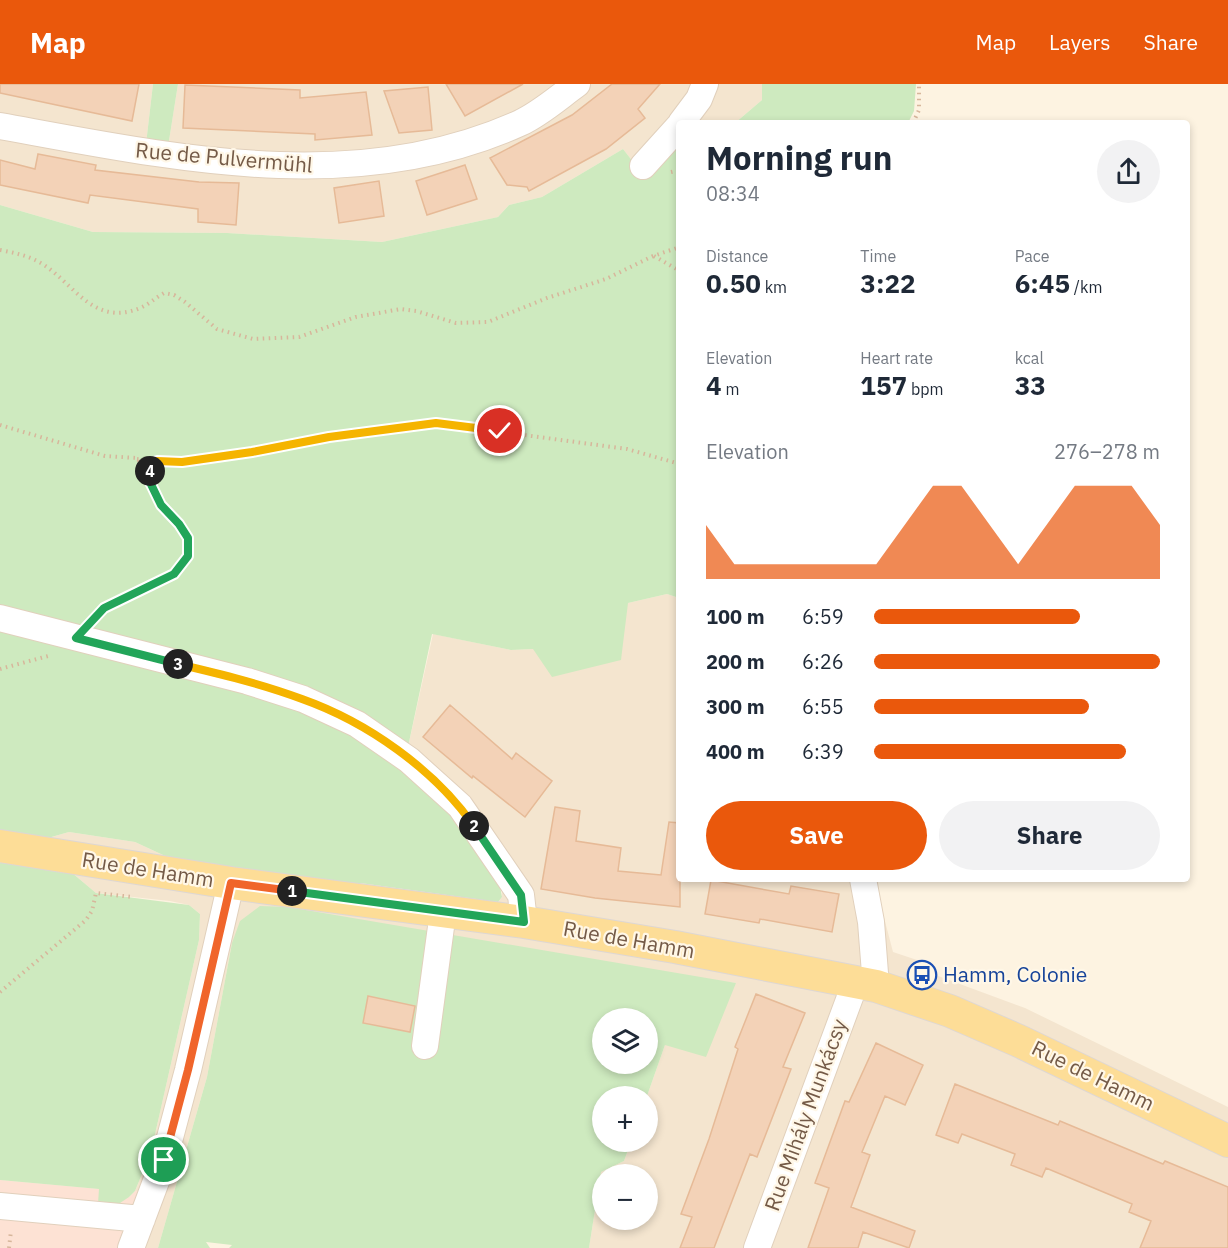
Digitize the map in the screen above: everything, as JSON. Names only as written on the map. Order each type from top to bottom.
[{"type":"main road","name":"Rue de Hamm","points":[[0,846],[231,883],[524,922],[866,984],[950,1011],[1228,1141]]},
{"type":"street","name":"Rue de Pulvermühl","points":[[0,126],[156,155],[305,168],[383,163],[447,149],[522,122],[577,84]]},
{"type":"street","points":[[683,120],[699,99],[705,84]]},
{"type":"street","points":[[643,166],[676,129]]},
{"type":"street","points":[[0,618],[258,685],[303,699],[357,724],[409,760],[460,806],[521,895],[524,922]]},
{"type":"street","points":[[864,882],[871,922],[866,984]]},
{"type":"street","points":[[131,1248],[164,1160],[185,1081],[231,883]]},
{"type":"street","points":[[425,1046],[443,912]]},
{"type":"street","name":"Rue Mihály Munkácsy","points":[[757,1248],[866,984]]},
{"type":"street","points":[[0,1206],[142,1219]]},
{"type":"path","points":[[914,120],[919,110],[919,84]]},
{"type":"path","points":[[0,250],[31,257],[81,299],[97,309],[121,313],[141,308],[164,293],[174,295],[218,329],[253,339],[300,337],[356,317],[401,309],[456,323],[488,322],[547,298],[606,279],[653,256],[676,248]]},
{"type":"path","points":[[653,256],[676,269]]},
{"type":"path","points":[[0,426],[105,456],[182,462],[252,452],[329,437],[436,423],[627,449],[676,463]]},
{"type":"path","points":[[0,669],[43,659],[76,638],[104,608],[174,574],[188,556],[188,538],[179,524],[161,505],[137,458]]},
{"type":"path","points":[[147,476],[157,461]]},
{"type":"path","points":[[0,992],[86,920],[92,911],[96,893],[138,897]]},
{"type":"shaded area","points":[[0,84],[153,84],[146,144],[168,147],[178,84],[762,84],[762,100],[739,120],[676,120],[676,128],[641,172],[623,149],[542,197],[509,205],[498,217],[382,242],[227,233],[93,232],[0,205]]},
{"type":"shaded area","points":[[667,594],[676,597],[676,882],[875,882],[893,952],[923,962],[922,970],[1025,1008],[1228,1107],[1228,1248],[589,1248],[592,1229],[658,1230],[658,1164],[618,1164],[624,1161],[627,1152],[658,1152],[658,1086],[651,1086],[655,1074],[658,1074],[658,1065],[665,1045],[736,983],[232,943],[207,1077],[158,1248],[131,1248],[151,1192],[135,1191],[151,1152],[199,940],[200,914],[189,905],[170,901],[96,893],[71,872],[14,848],[69,832],[135,842],[176,861],[339,886],[360,883],[498,902],[502,897],[502,891],[408,747],[433,634],[511,650],[533,649],[628,603]]},
{"type":"shaded area","points":[[0,1180],[100,1189],[129,1197],[135,1191],[151,1192],[131,1248],[0,1248]]},
{"type":"green space","points":[[153,84],[178,84],[168,147],[146,144]]},
{"type":"green space","points":[[762,84],[916,84],[914,111],[910,120],[739,120],[762,100]]},
{"type":"green space","points":[[676,139],[676,597],[667,594],[628,603],[621,660],[552,677],[533,649],[511,650],[432,634],[408,747],[499,881],[502,897],[498,902],[360,883],[339,886],[176,861],[135,842],[69,832],[48,838],[71,872],[96,893],[189,905],[200,914],[199,940],[151,1152],[135,1191],[120,1203],[98,1204],[99,1189],[0,1180],[0,205],[93,232],[227,233],[382,242],[498,217],[509,205],[542,197],[623,149],[641,172]]},
{"type":"green space","points":[[260,906],[288,907],[736,983],[706,1057],[665,1045],[658,1065],[658,1008],[592,1008],[592,1074],[655,1074],[651,1086],[592,1086],[592,1152],[627,1152],[624,1161],[618,1164],[592,1164],[592,1229],[589,1248],[229,1248],[232,1245],[206,1242],[210,1248],[158,1248],[207,1077],[232,943],[240,921]]},
{"type":"building","points":[[0,84],[139,84],[132,121],[0,93]]},
{"type":"building","points":[[446,84],[523,84],[465,116]]},
{"type":"building","points":[[612,84],[660,84],[638,109],[645,118],[606,149],[529,191],[527,187],[507,185],[490,158],[572,115]]},
{"type":"building","points":[[185,85],[300,90],[300,98],[366,92],[372,135],[315,140],[315,134],[183,128]]},
{"type":"building","points":[[428,87],[432,130],[399,133],[384,91]]},
{"type":"building","points":[[38,154],[96,165],[95,170],[199,182],[239,183],[236,225],[198,222],[198,209],[90,195],[88,203],[0,185],[0,160],[35,169]]},
{"type":"building","points":[[465,165],[477,199],[427,215],[416,181]]},
{"type":"building","points":[[379,181],[384,216],[339,223],[334,188]]},
{"type":"building","points":[[450,705],[512,759],[516,753],[552,781],[525,817],[473,776],[472,778],[423,737]]},
{"type":"building","points":[[555,807],[580,811],[576,841],[621,848],[618,871],[661,875],[669,822],[676,823],[676,882],[680,882],[680,907],[595,898],[541,889]]},
{"type":"building","points":[[711,882],[789,894],[791,886],[839,894],[832,932],[760,919],[759,923],[705,914]]},
{"type":"building","points":[[756,994],[805,1013],[783,1067],[791,1069],[757,1157],[750,1154],[714,1248],[680,1248],[692,1217],[681,1214],[709,1139],[738,1049],[735,1047]]},
{"type":"building","points":[[368,996],[415,1006],[410,1032],[363,1023]]},
{"type":"building","points":[[876,1043],[923,1065],[905,1105],[885,1096],[862,1152],[870,1155],[851,1207],[915,1231],[909,1248],[863,1232],[858,1248],[808,1248],[829,1188],[815,1183],[845,1101],[849,1102]]},
{"type":"building","points":[[955,1084],[1058,1125],[1060,1121],[1163,1164],[1165,1161],[1228,1187],[1228,1248],[1140,1248],[1151,1221],[1129,1212],[1132,1204],[1046,1168],[1042,1177],[1011,1165],[1015,1154],[962,1134],[958,1143],[936,1135]]},
{"type":"place","name":"Hamm, Colonie","points":[[922,975]]},
{"type":"route","points":[[164,1160],[188,1070],[231,883],[524,922],[521,895],[460,806],[409,760],[357,724],[303,699],[247,681],[76,638],[104,608],[174,574],[188,556],[188,538],[179,524],[161,505],[147,476],[157,461],[182,462],[252,452],[329,437],[436,423],[500,431]]}]
